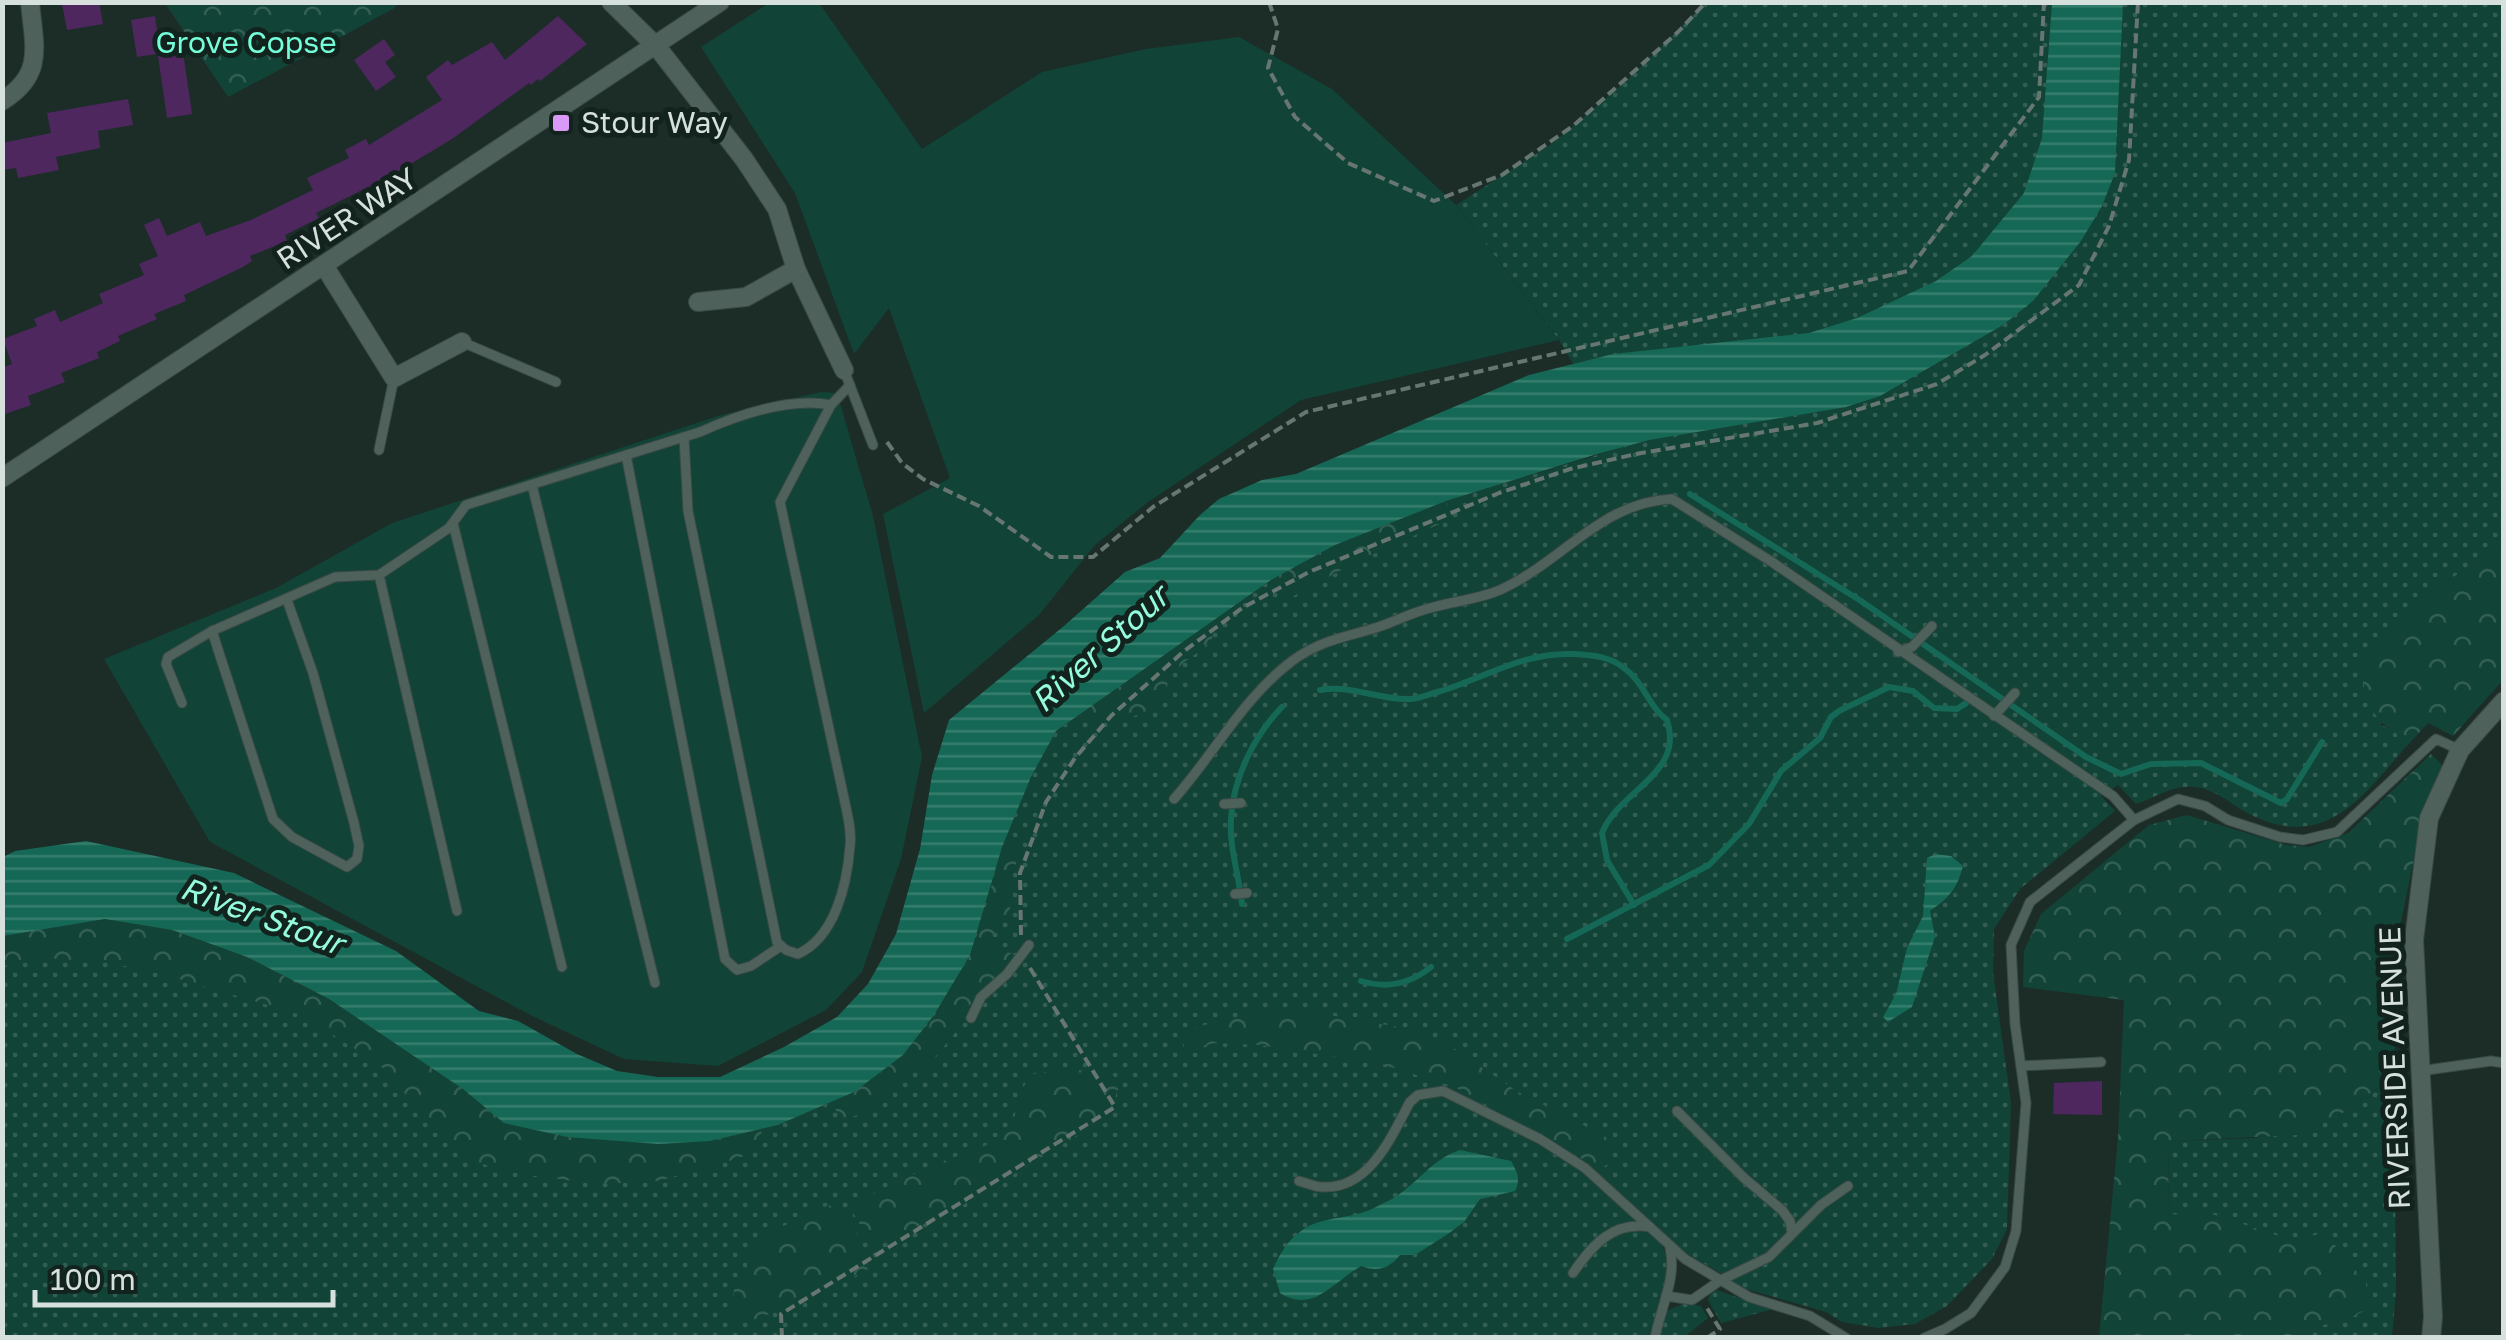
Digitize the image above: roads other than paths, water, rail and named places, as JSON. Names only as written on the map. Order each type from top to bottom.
[{"type":"street","points":[[2,101],[23,87],[33,71],[30,2]]},
{"type":"street","points":[[611,2],[656,47],[744,160],[777,210],[796,270],[847,378]]},
{"type":"street","name":"RIVER WAY","points":[[2,478],[720,2]]},
{"type":"street","points":[[324,268],[394,378],[462,342]]},
{"type":"street","points":[[698,302],[746,297],[796,270]]},
{"type":"street","name":"RIVERSIDE AVENUE","points":[[2431,1338],[2414,940],[2428,818],[2460,750],[2504,701]]},
{"type":"lane","points":[[462,342],[556,382]]},
{"type":"lane","points":[[379,450],[394,378]]},
{"type":"lane","points":[[684,437],[688,511],[776,942],[798,954],[812,948],[824,934],[838,904],[851,843],[780,502],[847,378]]},
{"type":"lane","points":[[847,378],[873,445]]},
{"type":"lane","points":[[182,703],[166,664],[168,657],[212,632],[335,577],[378,575],[420,550],[453,523],[466,505],[684,437],[735,416],[817,402],[831,405]]},
{"type":"lane","points":[[626,455],[725,958],[737,970],[752,966],[781,946]]},
{"type":"lane","points":[[532,485],[655,983]]},
{"type":"lane","points":[[1174,800],[1258,692],[1311,648],[1428,608],[1500,589],[1562,552],[1617,511],[1672,499],[2112,796],[2134,820]]},
{"type":"lane","points":[[453,523],[562,967]]},
{"type":"lane","points":[[378,575],[457,912]]},
{"type":"lane","points":[[212,632],[273,819],[292,836],[347,867],[357,859],[359,846],[354,823],[313,673],[287,600]]},
{"type":"lane","points":[[1898,652],[1912,647],[1932,626]]},
{"type":"lane","points":[[1994,716],[2015,694]]},
{"type":"lane","points":[[1924,1338],[1971,1314],[2005,1267],[2016,1231],[2026,1103],[2011,945],[2030,902],[2134,820],[2178,800],[2205,806],[2258,831],[2303,840],[2337,832],[2436,739],[2460,750]]},
{"type":"lane","points":[[1224,804],[1241,803]]},
{"type":"lane","points":[[970,1018],[981,997],[1007,974],[1026,949]]},
{"type":"lane","points":[[2021,1066],[2101,1062]]},
{"type":"lane","points":[[2420,1071],[2479,1062],[2504,1063]]},
{"type":"lane","points":[[1299,1181],[1323,1188],[1343,1183],[1363,1171],[1381,1156],[1410,1102],[1418,1095],[1442,1091],[1540,1139],[1585,1168],[1652,1227],[1670,1249],[1749,1297],[1810,1316],[1846,1338]]},
{"type":"lane","points":[[1676,1111],[1782,1210],[1792,1233]]},
{"type":"lane","points":[[1666,1296],[1692,1300],[1721,1280],[1769,1257],[1848,1186]]},
{"type":"lane","points":[[1573,1273],[1602,1237],[1636,1225],[1652,1227]]},
{"type":"lane","points":[[1655,1338],[1673,1262],[1670,1249]]},
{"type":"water","name":"River Stour","points":[[2052,3],[2123,3],[2115,173],[2102,206],[2081,241],[2033,301],[2003,325],[1880,396],[1846,407],[1649,440],[1594,455],[1446,501],[1335,545],[1271,580],[1056,731],[1031,777],[1002,847],[970,955],[934,1015],[903,1055],[854,1092],[778,1125],[710,1141],[658,1144],[567,1137],[504,1123],[463,1089],[329,999],[247,957],[172,930],[105,919],[3,936],[3,857],[15,851],[86,841],[234,873],[396,951],[479,1011],[518,1021],[617,1071],[658,1077],[720,1077],[837,1017],[868,984],[896,934],[920,849],[932,775],[949,720],[1125,572],[1160,558],[1219,499],[1262,480],[1296,474],[1529,375],[1613,354],[1809,333],[1857,318],[1936,281],[1972,256],[2024,193],[2042,138]]},
{"type":"water","points":[[1936,854],[1951,856],[1963,866],[1951,892],[1930,911],[1935,937],[1912,1007],[1888,1022],[1883,1017],[1896,994],[1907,948],[1923,916],[1927,858]]},
{"type":"water","points":[[1460,1150],[1511,1161],[1518,1176],[1515,1191],[1480,1199],[1464,1222],[1415,1255],[1400,1255],[1382,1268],[1361,1266],[1313,1298],[1292,1299],[1280,1293],[1273,1269],[1296,1235],[1315,1224],[1364,1212],[1390,1200],[1440,1160]]},
{"type":"waterway","points":[[1690,494],[1861,601],[2086,757],[2121,774],[2151,764],[2201,763],[2281,803],[2322,742]]},
{"type":"waterway","points":[[1320,690],[1344,689],[1411,699],[1505,666],[1555,654],[1587,655],[1618,664],[1631,674],[1667,720],[1670,739],[1659,768],[1610,818],[1602,833],[1607,860],[1634,905]]},
{"type":"waterway","points":[[1567,939],[1709,865],[1749,824],[1781,771],[1820,738],[1831,717],[1839,711],[1889,687],[1913,691],[1934,708],[1957,709],[1966,703]]},
{"type":"waterway","points":[[1242,904],[1231,840],[1236,788],[1262,731],[1282,707]]},
{"type":"waterway","points":[[1361,981],[1398,983],[1431,967]]},
{"type":"place","name":"Stour Way","points":[[561,123]]},
{"type":"park label","name":"Grove Copse","points":[[246,43]]}]
